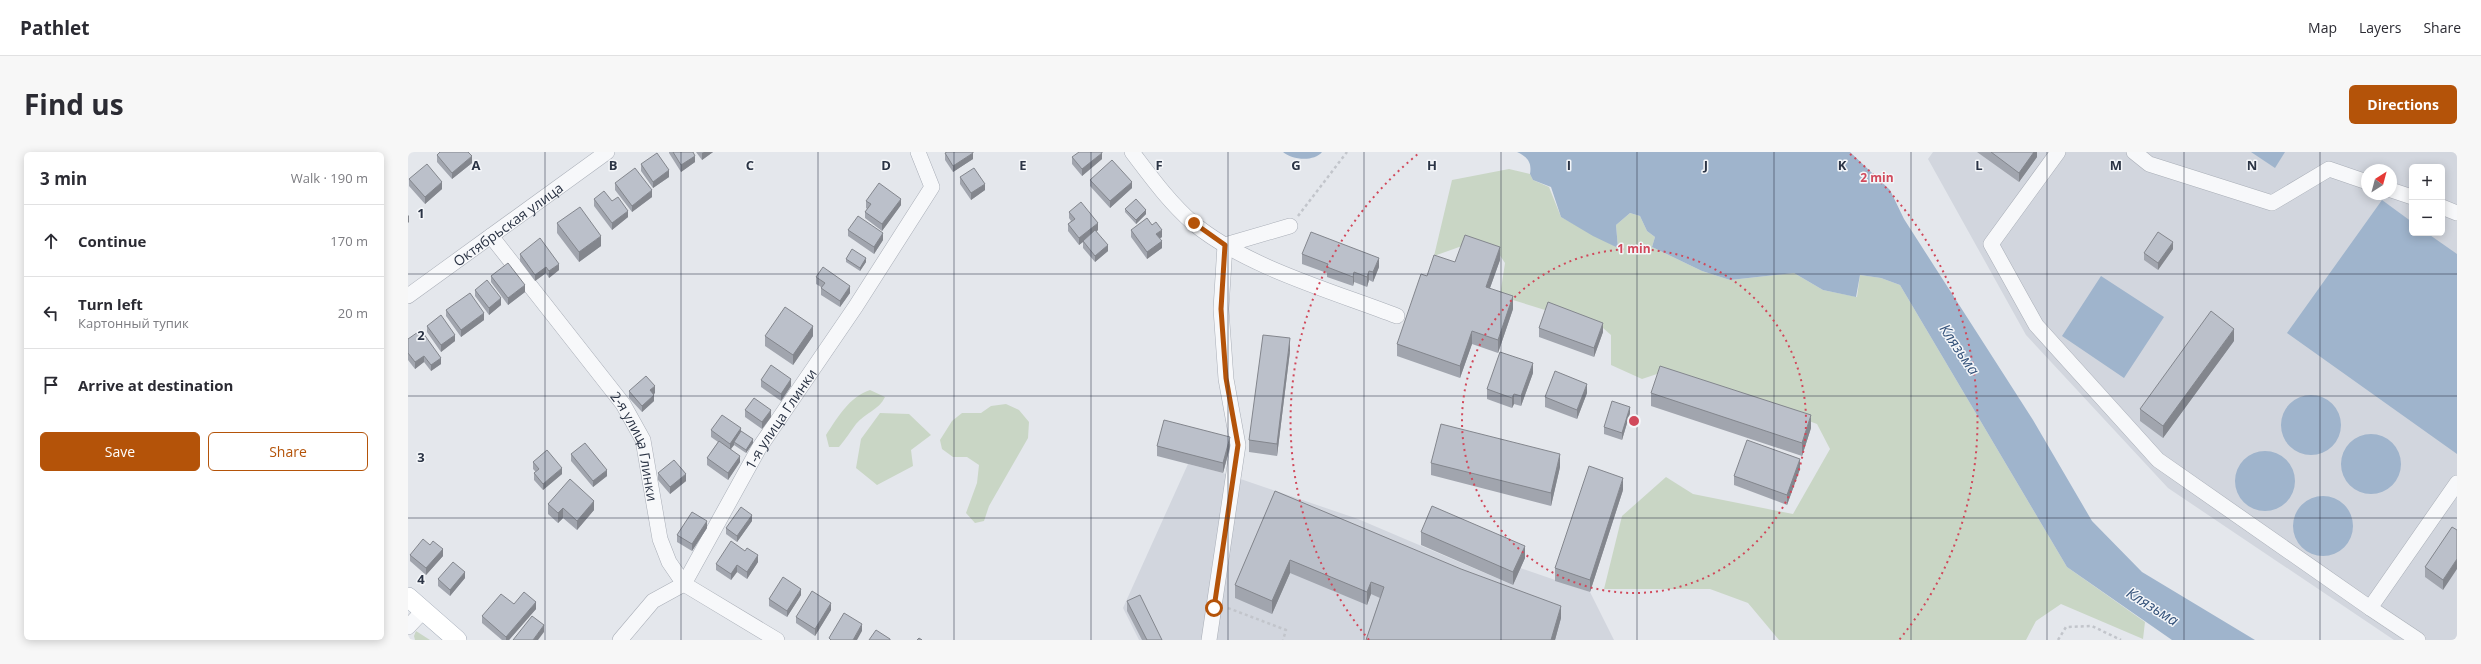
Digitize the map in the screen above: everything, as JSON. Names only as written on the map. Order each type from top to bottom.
[{"type":"main road","points":[[408,597],[456,640]]},
{"type":"street","name":"Октябрьская улица","points":[[408,296],[606,152]]},
{"type":"street","name":"1-я улица Глинки","points":[[684,584],[759,448],[856,306],[932,187],[918,152]]},
{"type":"street","points":[[1132,152],[1175,205],[1194,223],[1225,245],[1261,264],[1397,316]]},
{"type":"street","points":[[2058,152],[1991,244],[2036,325],[2158,460],[2418,640]]},
{"type":"street","points":[[2134,152],[2149,164],[2272,203],[2329,169],[2361,180]]},
{"type":"street","points":[[2397,192],[2409,196]]},
{"type":"street","points":[[2445,208],[2457,213]]},
{"type":"street","points":[[1225,245],[1290,226]]},
{"type":"street","name":"2-я улица Глинки","points":[[491,236],[623,404],[636,424],[642,440],[660,539],[669,562],[684,584],[777,640]]},
{"type":"street","points":[[1210,640],[1214,602],[1238,445],[1226,378],[1221,309],[1225,245]]},
{"type":"street","points":[[2370,608],[2457,483]]},
{"type":"street","points":[[620,640],[654,601],[684,584]]},
{"type":"street","points":[[408,627],[424,611]]},
{"type":"path","points":[[1290,226],[1347,152]]},
{"type":"path","points":[[1214,602],[1286,630],[1283,640]]},
{"type":"path","points":[[2058,640],[2066,627],[2092,626],[2121,640]]},
{"type":"shaded area","points":[[1933,152],[2457,152],[2457,640],[2394,640],[2168,488],[2026,335],[1928,159]]},
{"type":"shaded area","points":[[1188,464],[1223,473],[1358,519],[1513,585],[1520,568],[1590,592],[1614,640],[1139,640],[1123,608]]},
{"type":"green space","points":[[1509,169],[1530,174],[1533,180],[1549,187],[1561,217],[1618,248],[1616,225],[1630,213],[1640,216],[1647,231],[1655,237],[1652,247],[1702,271],[1730,280],[1794,273],[1823,290],[1857,297],[1860,275],[1881,278],[1900,285],[2067,567],[2145,622],[2143,639],[2061,604],[2036,621],[2026,640],[1779,640],[1748,603],[1710,589],[1604,589],[1622,516],[1666,477],[1693,494],[1793,514],[1830,449],[1817,424],[1729,391],[1660,373],[1642,379],[1611,365],[1611,335],[1603,328],[1500,296],[1505,263],[1493,245],[1476,241],[1434,256],[1452,180]]},
{"type":"green space","points":[[870,390],[885,397],[876,408],[856,424],[839,447],[829,447],[826,435],[845,408],[856,397]]},
{"type":"green space","points":[[1006,404],[1019,410],[1029,422],[1028,438],[989,506],[984,521],[975,523],[966,513],[977,483],[979,465],[967,457],[953,457],[942,449],[940,440],[952,421],[962,413],[981,413],[991,406]]},
{"type":"green space","points":[[880,413],[909,414],[931,435],[911,450],[913,466],[877,485],[856,468],[861,439]]},
{"type":"green space","points":[[416,631],[430,640],[415,640],[414,636]]},
{"type":"water","points":[[1283,152],[1322,152],[1309,159],[1303,159],[1292,157]]},
{"type":"water","name":"Клязьма","points":[[1517,152],[1850,152],[1890,190],[1904,219],[2033,420],[2092,521],[2142,572],[2255,640],[2172,640],[2067,567],[1900,285],[1881,278],[1860,275],[1856,297],[1823,290],[1794,273],[1730,280],[1702,271],[1652,247],[1655,237],[1647,231],[1640,216],[1630,213],[1616,225],[1618,248],[1593,236],[1561,217],[1551,187],[1533,180],[1530,174],[1530,164],[1524,156]]},
{"type":"water","points":[[2251,152],[2285,152],[2275,168]]},
{"type":"water","points":[[2382,200],[2409,220],[2409,236],[2431,236],[2457,254],[2457,454],[2287,333]]},
{"type":"water","points":[[2101,276],[2164,317],[2124,378],[2062,336]]},
{"type":"water","points":[[2305,395],[2317,395],[2328,400],[2336,408],[2341,419],[2339,437],[2328,450],[2317,455],[2305,455],[2294,450],[2286,442],[2281,431],[2281,419],[2286,408],[2294,400]]},
{"type":"water","points":[[2371,434],[2383,436],[2396,447],[2399,452],[2401,464],[2399,476],[2388,489],[2383,492],[2371,494],[2359,492],[2346,481],[2343,476],[2341,464],[2343,452],[2354,439],[2359,436]]},
{"type":"water","points":[[2265,451],[2277,453],[2290,464],[2293,469],[2295,481],[2293,493],[2282,506],[2277,509],[2265,511],[2253,509],[2240,498],[2237,493],[2235,481],[2237,469],[2248,456],[2253,453]]},
{"type":"water","points":[[2323,496],[2335,498],[2348,509],[2351,514],[2353,526],[2351,538],[2340,551],[2335,554],[2323,556],[2311,554],[2298,543],[2295,538],[2293,526],[2295,514],[2306,501],[2311,498]]},
{"type":"building","points":[[440,152],[468,152],[472,156],[452,173],[437,155]]},
{"type":"building","points":[[673,152],[693,152],[695,156],[681,165]]},
{"type":"building","points":[[1079,152],[1102,153],[1082,169],[1072,157]]},
{"type":"building","points":[[1991,152],[2034,152],[2019,173]]},
{"type":"building","points":[[657,153],[669,170],[653,182],[641,164]]},
{"type":"building","points":[[945,153],[973,153],[953,166]]},
{"type":"building","points":[[1112,160],[1132,182],[1110,201],[1090,180]]},
{"type":"building","points":[[427,164],[442,182],[425,197],[409,179]]},
{"type":"building","points":[[635,168],[652,190],[632,206],[615,183]]},
{"type":"building","points":[[974,168],[985,184],[971,193],[960,177]]},
{"type":"building","points":[[879,183],[901,199],[882,224],[865,212],[871,204],[866,201]]},
{"type":"building","points":[[604,191],[612,201],[618,197],[628,211],[612,223],[594,199]]},
{"type":"building","points":[[1136,199],[1146,210],[1136,220],[1125,209]]},
{"type":"building","points":[[1081,202],[1098,223],[1079,238],[1068,224],[1075,219],[1069,212]]},
{"type":"building","points":[[580,207],[601,236],[579,252],[557,223]]},
{"type":"building","points":[[858,216],[883,233],[874,247],[848,230]]},
{"type":"building","points":[[1147,218],[1152,225],[1156,222],[1162,230],[1156,234],[1162,241],[1147,252],[1131,230]]},
{"type":"building","points":[[1095,230],[1108,245],[1095,256],[1083,241]]},
{"type":"building","points":[[1311,232],[1379,258],[1373,272],[1369,271],[1367,277],[1354,272],[1353,277],[1327,267],[1328,264],[1302,254]]},
{"type":"building","points":[[2158,232],[2173,242],[2158,263],[2144,253]]},
{"type":"building","points":[[1465,235],[1500,247],[1486,287],[1513,296],[1498,340],[1472,331],[1460,366],[1397,344],[1421,274],[1427,276],[1434,255],[1455,262]]},
{"type":"building","points":[[540,238],[559,264],[549,271],[546,267],[535,275],[520,254]]},
{"type":"building","points":[[852,249],[866,258],[860,268],[846,259]]},
{"type":"building","points":[[508,263],[525,285],[508,298],[491,276]]},
{"type":"building","points":[[823,267],[850,286],[840,301],[821,288],[825,283],[816,277]]},
{"type":"building","points":[[487,280],[501,298],[489,308],[475,290]]},
{"type":"building","points":[[470,293],[484,313],[461,330],[446,310]]},
{"type":"building","points":[[1548,302],[1603,323],[1594,348],[1539,328]]},
{"type":"building","points":[[785,307],[813,326],[793,355],[765,336]]},
{"type":"building","points":[[2211,311],[2234,329],[2163,426],[2140,409]]},
{"type":"building","points":[[441,315],[455,335],[441,345],[427,326]]},
{"type":"building","points":[[421,330],[441,358],[431,365],[424,356],[415,362],[408,353],[408,339]]},
{"type":"building","points":[[1263,335],[1290,338],[1277,444],[1249,440]]},
{"type":"building","points":[[1500,352],[1533,363],[1521,396],[1514,394],[1512,398],[1487,389]]},
{"type":"building","points":[[771,365],[791,379],[781,394],[761,380]]},
{"type":"building","points":[[1660,366],[1811,415],[1802,443],[1651,393]]},
{"type":"building","points":[[1555,371],[1587,384],[1577,410],[1545,397]]},
{"type":"building","points":[[646,376],[655,386],[650,390],[654,395],[642,406],[629,391]]},
{"type":"building","points":[[754,398],[771,410],[762,422],[745,410]]},
{"type":"building","points":[[1612,401],[1630,407],[1622,433],[1604,427]]},
{"type":"building","points":[[722,415],[741,428],[730,444],[711,430]]},
{"type":"building","points":[[1164,420],[1230,437],[1223,463],[1157,446]]},
{"type":"building","points":[[1441,424],[1560,454],[1551,493],[1431,463]]},
{"type":"building","points":[[741,431],[753,439],[746,450],[734,442]]},
{"type":"building","points":[[1747,440],[1800,459],[1787,495],[1734,476]]},
{"type":"building","points":[[719,441],[740,456],[728,473],[707,458]]},
{"type":"building","points":[[585,443],[607,470],[593,481],[571,454]]},
{"type":"building","points":[[547,450],[562,468],[543,484],[534,473],[539,469],[533,462]]},
{"type":"building","points":[[674,460],[686,474],[670,487],[658,473]]},
{"type":"building","points":[[1589,466],[1623,478],[1590,580],[1555,568]]},
{"type":"building","points":[[570,479],[594,501],[577,521],[563,508],[558,513],[548,504]]},
{"type":"building","points":[[1275,491],[1461,569],[1561,606],[1551,640],[1366,640],[1384,587],[1371,582],[1367,592],[1290,560],[1272,601],[1235,585]]},
{"type":"building","points":[[1432,506],[1525,546],[1513,572],[1421,532]]},
{"type":"building","points":[[741,507],[752,515],[737,536],[726,528]]},
{"type":"building","points":[[692,512],[707,521],[692,544],[677,535]]},
{"type":"building","points":[[2452,527],[2457,530],[2457,559],[2443,580],[2425,567]]},
{"type":"building","points":[[423,539],[430,545],[433,541],[443,549],[426,568],[410,555]]},
{"type":"building","points":[[731,541],[745,551],[747,548],[758,555],[747,572],[737,565],[731,574],[716,564]]},
{"type":"building","points":[[453,562],[465,572],[450,590],[438,579]]},
{"type":"building","points":[[783,577],[801,589],[787,611],[769,599]]},
{"type":"building","points":[[812,591],[831,603],[815,629],[796,617]]},
{"type":"building","points":[[524,592],[536,602],[506,637],[482,616],[501,594],[514,604]]},
{"type":"building","points":[[1140,595],[1162,640],[1147,640],[1127,601]]},
{"type":"building","points":[[844,613],[862,624],[853,640],[831,640],[829,638]]},
{"type":"building","points":[[532,616],[544,625],[533,640],[513,640]]},
{"type":"building","points":[[876,630],[890,639],[890,640],[869,640]]},
{"type":"route","points":[[1194,223],[1225,245],[1221,309],[1226,378],[1238,445],[1214,608]]}]
